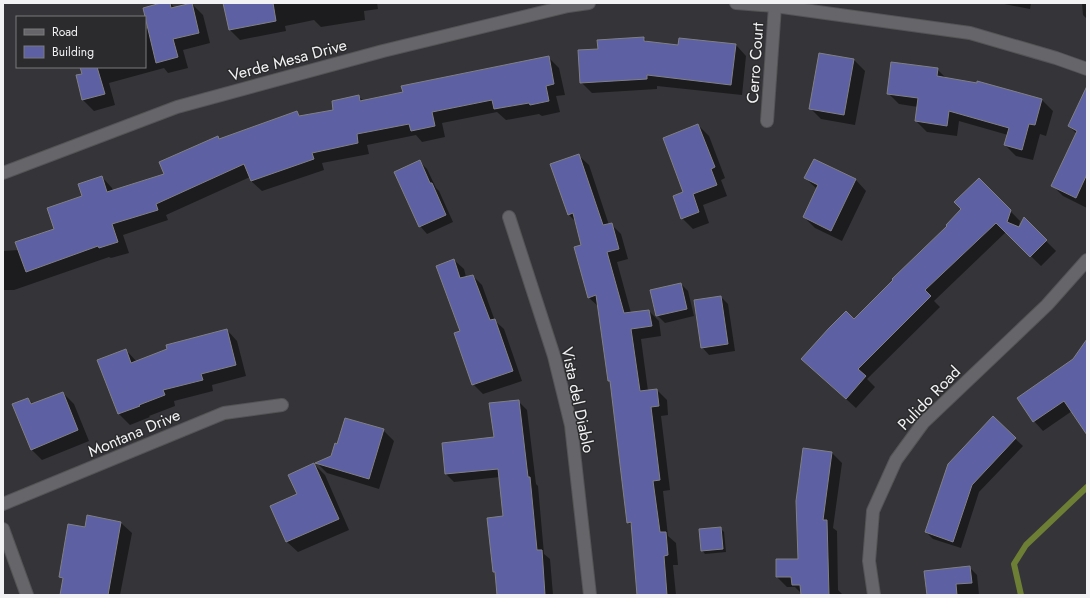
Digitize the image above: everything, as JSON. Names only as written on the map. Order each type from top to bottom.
[{"type":"street","name":"Verde Mesa Drive","points":[[3,173],[177,107],[383,51],[568,6],[589,3]]},
{"type":"street","points":[[736,3],[775,6],[970,33],[1056,58],[1087,70]]},
{"type":"street","name":"Cerro Court","points":[[767,121],[775,6]]},
{"type":"street","name":"Vista del Diablo","points":[[509,217],[554,356],[571,425],[590,595]]},
{"type":"street","name":"Pulido Road","points":[[874,595],[869,561],[873,512],[896,460],[923,423],[1047,305],[1087,260]]},
{"type":"street","name":"Montana Drive","points":[[3,504],[224,413],[282,404]]},
{"type":"street","points":[[3,529],[27,595]]},
{"type":"building","points":[[161,3],[170,3],[171,8],[192,3],[199,33],[173,39],[178,57],[156,63],[143,8]]},
{"type":"building","points":[[223,3],[273,3],[276,21],[229,30]]},
{"type":"building","points":[[644,37],[644,41],[678,45],[679,38],[736,44],[731,85],[647,75],[647,79],[580,83],[578,50],[598,49],[597,40]]},
{"type":"building","points":[[819,53],[854,59],[844,115],[809,109]]},
{"type":"building","points":[[549,56],[554,84],[546,86],[549,101],[530,105],[529,103],[494,109],[492,100],[432,112],[435,126],[411,131],[409,124],[357,134],[358,143],[312,153],[314,159],[251,181],[244,164],[156,204],[158,210],[112,224],[118,242],[99,248],[98,246],[26,272],[15,242],[54,229],[47,208],[82,196],[78,184],[102,176],[107,192],[164,174],[159,162],[218,136],[219,139],[297,111],[299,116],[333,110],[332,101],[359,95],[360,101],[403,92],[401,86]]},
{"type":"building","points":[[891,62],[938,68],[937,76],[977,83],[977,81],[1042,99],[1035,125],[1029,124],[1022,150],[1004,145],[1009,128],[949,111],[947,126],[915,121],[918,98],[887,94]]},
{"type":"building","points":[[80,68],[97,68],[105,94],[82,100],[76,75],[82,74]]},
{"type":"building","points":[[1087,86],[1087,174],[1076,198],[1051,186],[1077,131],[1068,126]]},
{"type":"building","points":[[698,124],[715,167],[711,169],[717,185],[693,194],[699,212],[681,219],[673,196],[683,192],[663,138]]},
{"type":"building","points":[[579,154],[603,225],[612,223],[619,249],[607,252],[624,313],[649,310],[652,326],[631,329],[640,391],[657,389],[659,406],[651,407],[660,480],[653,481],[660,532],[666,532],[668,555],[664,556],[667,595],[637,595],[631,522],[627,523],[610,381],[608,381],[596,295],[588,298],[574,247],[581,245],[573,213],[568,215],[550,164]]},
{"type":"building","points":[[814,159],[856,179],[831,231],[803,217],[818,185],[804,178]]},
{"type":"building","points":[[420,160],[446,215],[419,227],[394,172]]},
{"type":"building","points":[[979,178],[1011,210],[1007,222],[1019,227],[1024,217],[1047,240],[1030,257],[996,223],[925,290],[931,296],[858,369],[866,376],[846,399],[801,359],[846,311],[854,319],[893,280],[892,279],[947,226],[946,225],[961,209],[954,202]]},
{"type":"building","points":[[454,259],[460,278],[473,275],[490,320],[495,319],[513,371],[472,385],[454,333],[460,331],[436,266]]},
{"type":"building","points":[[681,283],[687,309],[656,316],[650,290]]},
{"type":"building","points":[[721,296],[728,344],[701,348],[694,300]]},
{"type":"building","points":[[227,329],[236,365],[201,374],[203,380],[163,390],[165,395],[118,414],[97,360],[126,349],[131,363],[167,349],[166,345]]},
{"type":"building","points":[[1087,339],[1087,435],[1064,401],[1033,422],[1017,398],[1073,359]]},
{"type":"building","points":[[63,392],[78,430],[31,450],[12,404],[28,398],[31,404]]},
{"type":"building","points":[[519,400],[528,477],[530,477],[537,550],[542,550],[545,595],[497,595],[487,518],[503,516],[498,469],[445,474],[442,443],[494,437],[489,403]]},
{"type":"building","points":[[993,416],[1016,438],[972,485],[953,542],[925,532],[948,464]]},
{"type":"building","points":[[345,418],[384,429],[369,479],[315,463],[331,456],[335,443],[337,444]]},
{"type":"building","points":[[803,448],[832,452],[823,520],[827,520],[829,595],[801,595],[800,585],[792,585],[791,577],[776,577],[776,559],[798,559],[796,501]]},
{"type":"building","points":[[314,463],[339,519],[286,542],[270,506],[297,494],[288,475]]},
{"type":"building","points":[[87,515],[121,522],[108,595],[60,595],[63,578],[59,577],[68,524],[85,527]]},
{"type":"building","points":[[721,527],[723,549],[701,551],[699,529]]},
{"type":"building","points":[[970,566],[972,583],[956,584],[957,595],[927,595],[924,571]]},
{"type":"waterway","points":[[1021,595],[1014,564],[1026,545],[1087,487]]}]
